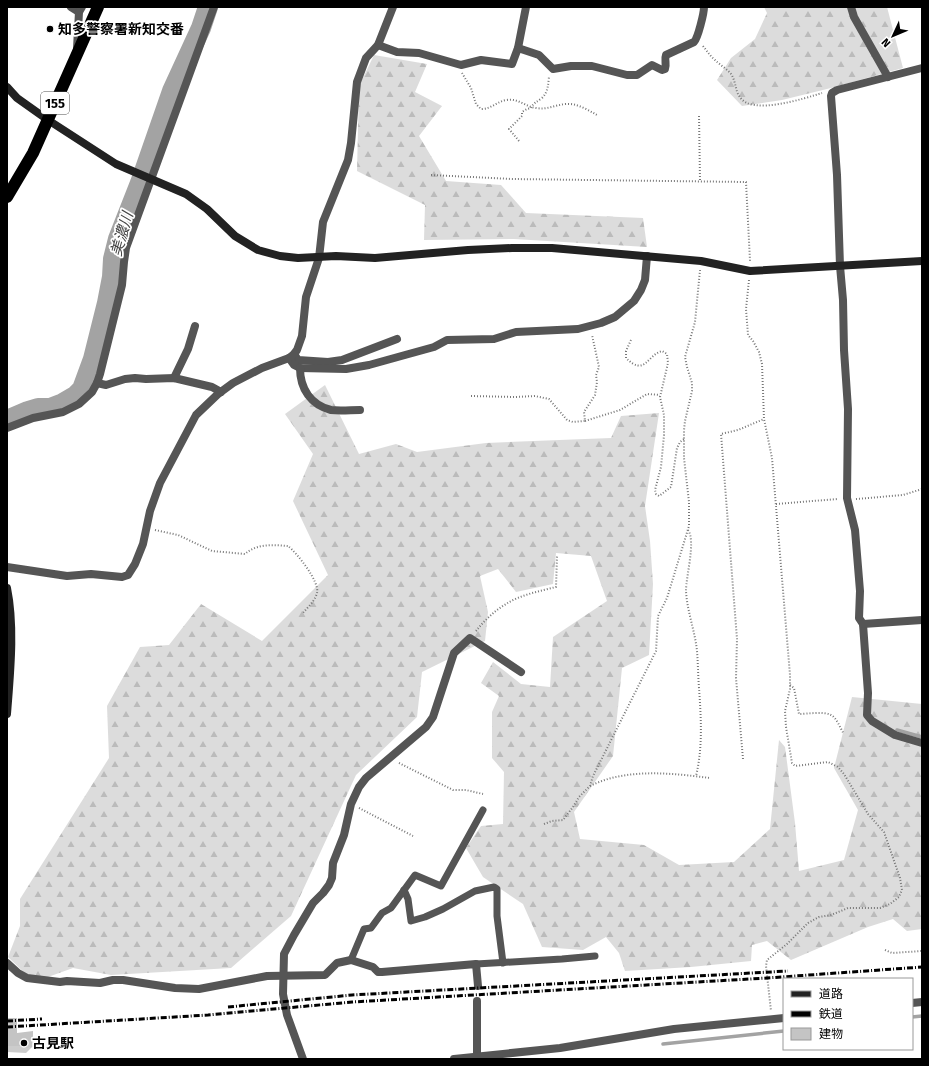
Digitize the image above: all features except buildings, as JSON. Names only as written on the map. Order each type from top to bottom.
[{"type":"highway","name":"155","points":[[7,197],[33,153],[98,7]]},
{"type":"street","points":[[72,7],[80,10],[76,57]]},
{"type":"street","points":[[7,428],[33,418],[63,412],[70,409],[86,398],[97,383],[122,285],[126,248],[214,7]]},
{"type":"street","points":[[7,567],[66,576],[90,574],[122,577],[128,575],[135,564],[143,544],[152,504],[160,483],[196,415],[221,392],[262,368],[291,356],[297,350],[302,336],[306,297],[319,258],[323,222],[348,160],[357,82],[366,58],[378,45],[393,7]]},
{"type":"street","points":[[378,45],[397,52],[419,53],[459,64],[481,60],[512,64],[518,48],[526,7]]},
{"type":"street","points":[[518,48],[539,55],[555,70],[571,66],[592,66],[628,75],[637,75],[652,65],[662,70],[667,66],[665,58],[666,55],[694,42],[697,39],[704,7]]},
{"type":"street","points":[[851,7],[854,17],[888,77]]},
{"type":"street","points":[[922,68],[837,90],[832,93],[831,96],[837,175],[840,266],[848,409],[846,498],[855,530],[860,591],[859,618],[863,624],[868,693],[867,715],[875,723],[895,735],[922,743]]},
{"type":"street","points":[[7,87],[17,98],[48,120],[116,164],[152,178],[186,194],[207,209],[235,236],[258,250],[280,256],[298,258],[336,256],[375,258],[468,250],[552,248],[701,261],[750,271],[922,261]]},
{"type":"street","points":[[291,356],[294,365],[300,368],[346,369],[369,366],[434,347],[447,340],[494,339],[516,332],[562,331],[578,329],[601,323],[615,317],[634,301],[645,280],[647,256]]},
{"type":"street","points":[[174,378],[188,349],[195,326]]},
{"type":"street","points":[[291,356],[298,360],[328,362],[358,355],[397,339]]},
{"type":"street","points":[[300,368],[305,392],[319,406],[333,410],[360,410]]},
{"type":"street","points":[[97,383],[106,385],[125,379],[174,378],[212,387],[221,392]]},
{"type":"street","points":[[7,588],[11,616],[7,714]]},
{"type":"street","points":[[863,624],[922,620]]},
{"type":"street","points":[[303,1059],[287,1015],[283,994],[284,954],[313,903],[323,893],[332,878],[333,863],[344,835],[351,804],[359,787],[366,778],[426,727],[433,717],[454,653],[470,638],[521,672]]},
{"type":"street","points":[[7,963],[18,974],[34,979],[60,982],[100,983],[113,980],[123,980],[175,988],[199,989],[267,976],[325,975],[337,963],[351,960],[373,967],[378,972],[476,964],[478,986]]},
{"type":"street","points":[[477,1001],[477,1057]]},
{"type":"street","points":[[454,1059],[560,1048],[674,1029],[783,1018]]},
{"type":"lane","points":[[351,960],[364,929],[371,928],[382,913],[391,908],[415,874],[441,886],[483,810]]},
{"type":"lane","points":[[404,890],[408,899],[411,921],[443,909],[475,890],[494,887],[497,889],[497,916],[503,963]]},
{"type":"lane","points":[[476,964],[562,960],[595,956]]},
{"type":"path","points":[[697,39],[713,58],[732,75],[739,97],[743,101],[748,103],[772,105],[799,100],[830,91],[832,93]]},
{"type":"path","points":[[459,64],[464,78],[471,88],[476,104],[481,109],[488,109],[506,100],[512,100],[542,109],[571,104],[597,115]]},
{"type":"path","points":[[519,141],[509,128],[522,116],[522,112],[532,107],[532,104],[541,99],[545,94],[552,68]]},
{"type":"path","points":[[699,116],[700,181]]},
{"type":"path","points":[[431,175],[746,182],[750,271],[746,309],[748,335],[759,352],[762,364],[764,419],[772,458],[790,675],[790,685],[785,710],[786,727],[792,763],[796,766],[828,762],[838,767],[844,774],[868,814],[884,832],[900,878],[902,890],[899,897],[890,904],[880,908],[848,908],[831,915],[819,917],[808,923],[787,944],[767,960],[766,966],[772,1020]]},
{"type":"path","points":[[590,786],[593,776],[656,651],[658,616],[667,598],[689,526],[689,502],[684,458],[684,439],[685,421],[692,390],[692,383],[685,357],[695,322],[701,261]]},
{"type":"path","points":[[586,420],[584,412],[595,395],[597,382],[596,374],[599,367],[590,326]]},
{"type":"path","points":[[631,340],[626,351],[626,358],[633,365],[639,366],[646,364],[658,352],[662,351],[667,354],[668,363],[660,395],[664,415],[664,435],[661,467],[655,490],[656,494],[659,496],[667,491],[671,486],[677,448],[680,442],[684,439]]},
{"type":"path","points":[[471,396],[535,396],[549,399],[567,420],[573,422],[586,420],[620,410],[648,394],[660,395]]},
{"type":"path","points":[[743,759],[736,678],[737,639],[722,434],[738,430],[764,419]]},
{"type":"path","points":[[147,528],[178,535],[212,551],[245,554],[253,548],[261,546],[288,546],[306,567],[318,587],[318,592],[315,598],[302,614]]},
{"type":"path","points":[[688,530],[691,539],[691,551],[686,592],[697,651],[701,716],[700,762],[696,776]]},
{"type":"path","points":[[470,638],[483,623],[506,603],[556,587],[557,556]]},
{"type":"path","points":[[790,685],[794,688],[799,714],[831,715],[844,734]]},
{"type":"path","points":[[391,757],[453,790],[466,790],[483,794]]},
{"type":"path","points":[[544,824],[552,821],[563,820],[579,797],[590,786],[600,781],[657,773],[710,778]]},
{"type":"path","points":[[351,804],[413,836]]},
{"type":"path","points":[[885,950],[892,953],[922,951]]},
{"type":"green space","points":[[764,7],[887,7],[903,68],[782,100],[742,106],[717,80],[731,58],[755,39],[767,13]]},
{"type":"green space","points":[[374,55],[427,64],[415,92],[442,106],[419,136],[446,181],[501,185],[526,213],[643,218],[647,247],[514,239],[424,240],[425,205],[357,171],[359,86]]},
{"type":"green space","points":[[325,385],[359,454],[396,444],[417,452],[486,443],[611,438],[621,416],[659,413],[645,506],[650,541],[653,584],[649,655],[622,668],[613,756],[574,812],[580,839],[644,845],[679,865],[734,862],[770,829],[779,740],[785,747],[795,823],[799,871],[844,860],[858,810],[834,768],[852,697],[922,704],[922,929],[907,931],[893,919],[868,927],[791,960],[767,941],[752,945],[751,961],[691,967],[625,971],[619,953],[606,937],[583,950],[542,947],[523,904],[483,877],[466,848],[481,826],[503,824],[504,772],[492,758],[492,712],[499,696],[481,683],[493,662],[521,684],[550,687],[553,637],[607,601],[591,556],[556,553],[553,584],[516,592],[498,569],[480,576],[488,612],[485,641],[422,672],[417,717],[356,775],[291,916],[231,968],[111,975],[73,968],[34,982],[8,957],[20,926],[20,899],[109,758],[107,706],[140,647],[169,645],[201,604],[262,641],[328,575],[293,501],[313,454],[285,414]]},
{"type":"waterway","name":"美濃川","points":[[7,420],[28,411],[38,408],[50,408],[63,403],[75,396],[82,389],[93,359],[107,303],[112,277],[113,259],[118,239],[140,183],[172,91],[201,28],[208,7]]},
{"type":"waterway","points":[[897,730],[922,737]]},
{"type":"waterway","points":[[913,1017],[922,1016]]},
{"type":"waterway","points":[[663,1044],[783,1031]]},
{"type":"railway","points":[[7,1027],[208,1015],[352,1002],[767,978],[922,967]]},
{"type":"railway","points":[[228,1007],[352,995],[788,971]]},
{"type":"railway","points":[[7,1021],[42,1019]]},
{"type":"place","name":"知多警察署新知交番","points":[[50,29]]},
{"type":"place","name":"古見駅","points":[[24,1043]]}]
